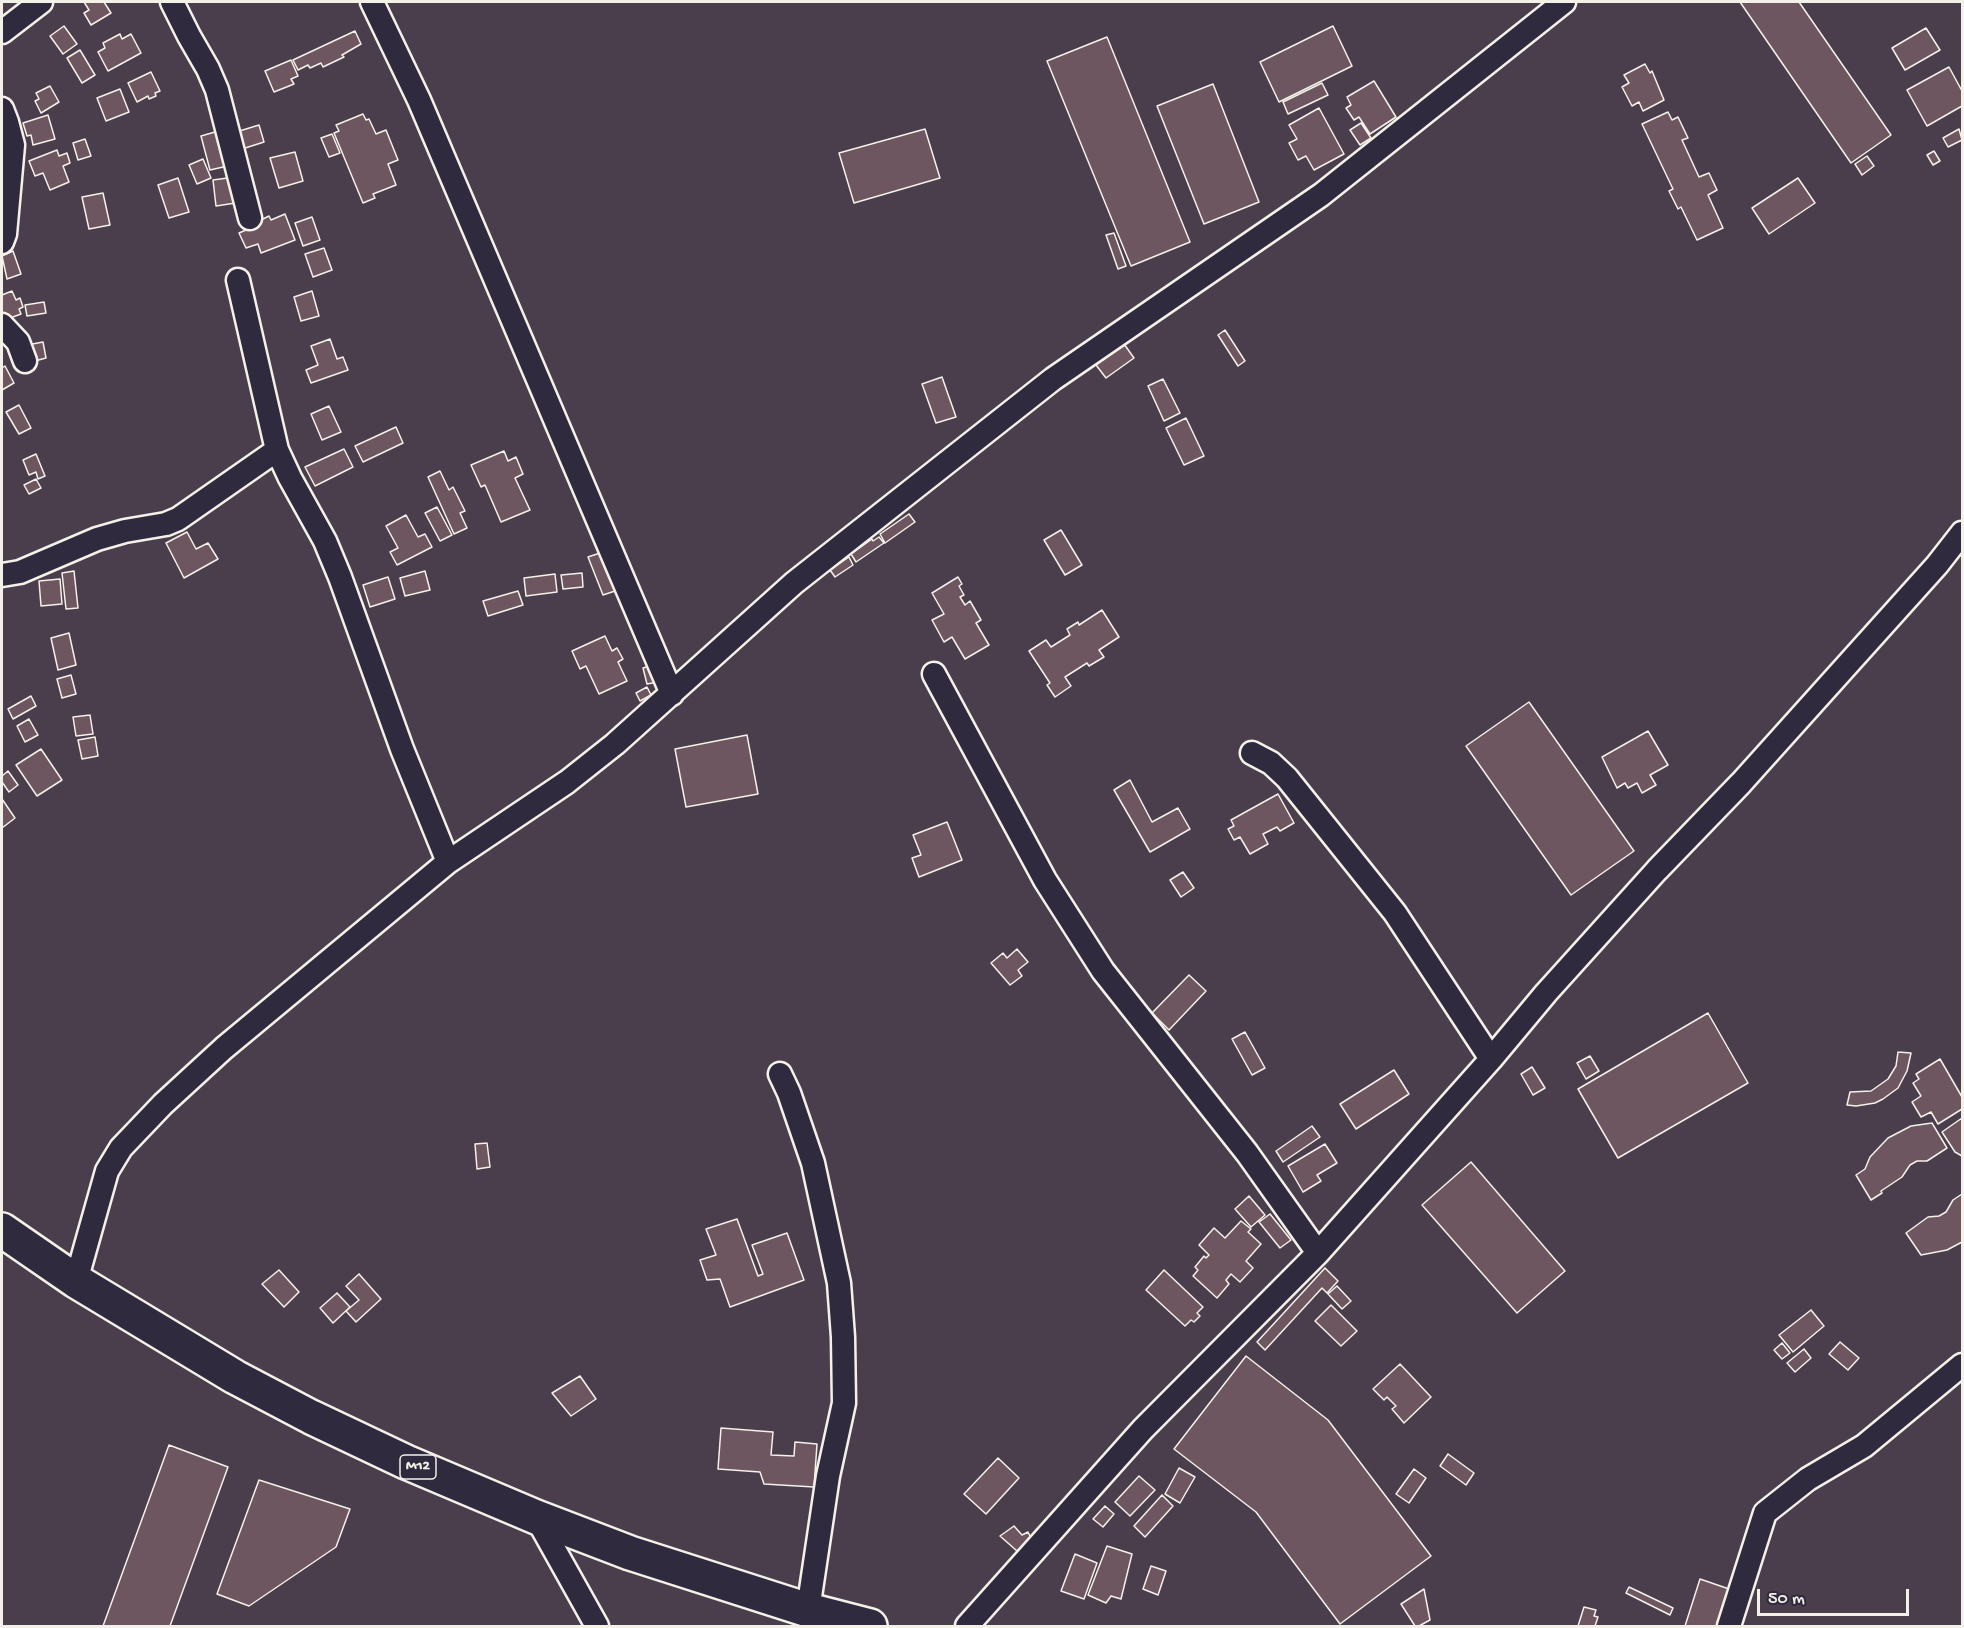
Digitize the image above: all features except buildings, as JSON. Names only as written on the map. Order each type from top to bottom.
[{"type":"highway","name":"M12","points":[[2,1230],[76,1281],[186,1349],[302,1412],[406,1462],[536,1517],[630,1553],[808,1610],[870,1626]]},
{"type":"street","points":[[2,32],[41,2]]},
{"type":"street","points":[[172,2],[217,90],[250,218]]},
{"type":"street","points":[[372,2],[419,100],[672,694]]},
{"type":"street","points":[[76,1281],[107,1171],[121,1148],[224,1048],[448,862],[567,782],[615,744],[794,583],[1053,379],[1321,195],[1564,2]]},
{"type":"street","points":[[2,109],[13,145],[5,234],[2,242]]},
{"type":"street","points":[[238,280],[278,450],[290,478],[325,541],[402,749],[448,862]]},
{"type":"street","points":[[2,325],[18,342],[25,361]]},
{"type":"street","points":[[2,575],[20,572],[97,539],[125,531],[166,524],[178,519],[278,450]]},
{"type":"street","points":[[967,1626],[1143,1430],[1318,1253],[1491,1059],[1546,993],[1657,870],[1741,783],[1962,533]]},
{"type":"street","points":[[934,674],[1045,880],[1103,971],[1247,1153],[1318,1253]]},
{"type":"street","points":[[1252,753],[1271,763],[1287,778],[1395,913],[1491,1059]]},
{"type":"street","points":[[780,1074],[789,1093],[813,1164],[839,1283],[843,1337],[844,1403],[828,1476],[808,1610]]},
{"type":"street","points":[[1729,1626],[1765,1513],[1808,1479],[1864,1446],[1962,1365]]},
{"type":"street","points":[[536,1517],[597,1626]]},
{"type":"shaded area","points":[[2,2],[1962,2],[1962,1626],[2,1626]]}]
